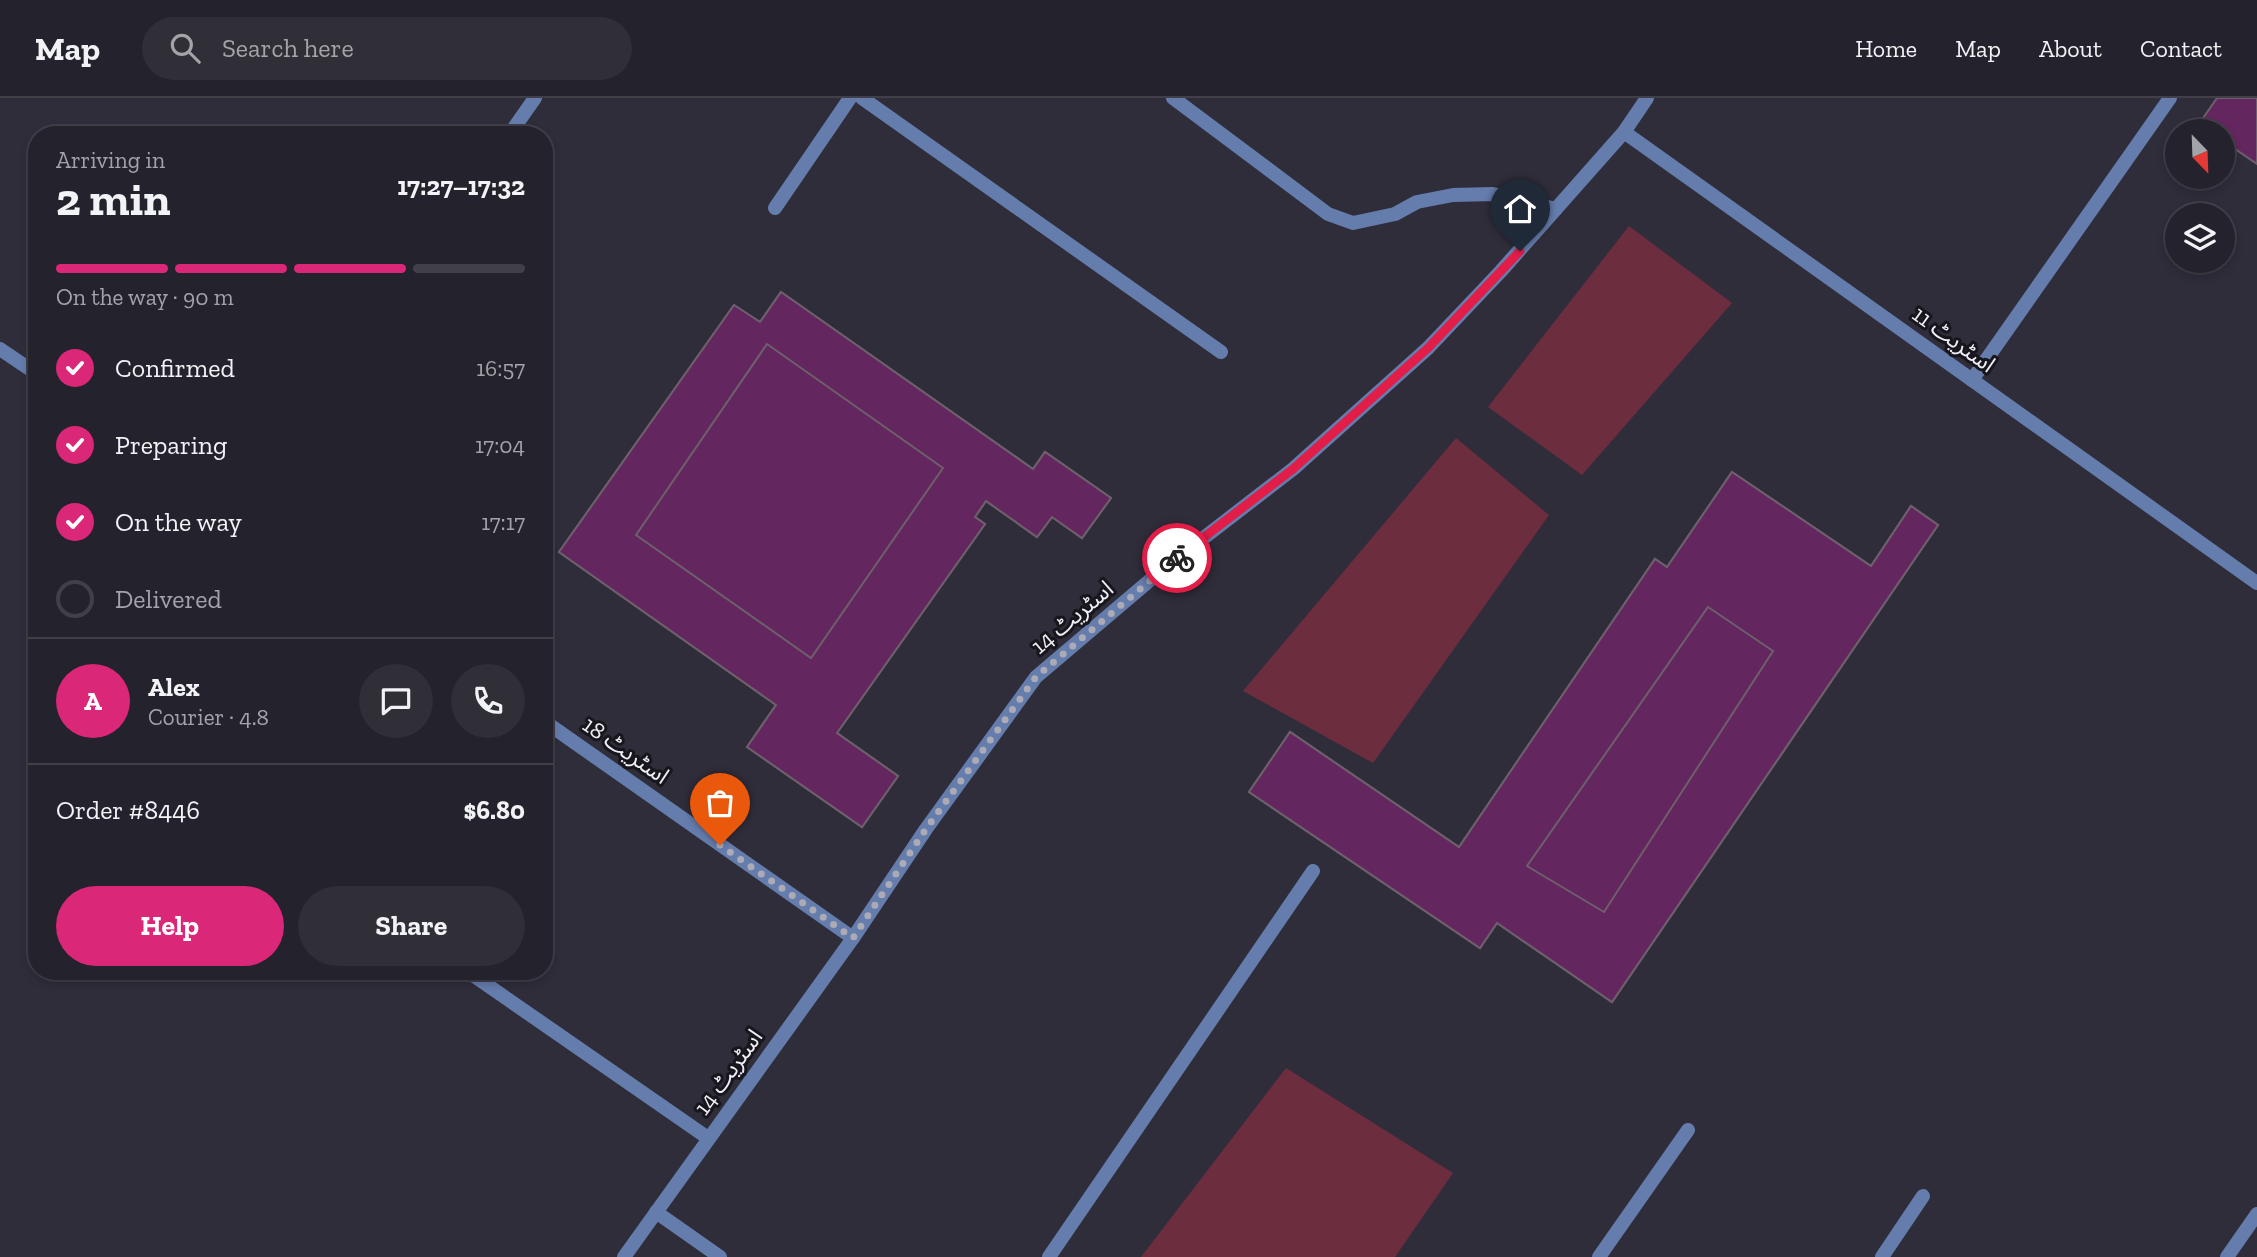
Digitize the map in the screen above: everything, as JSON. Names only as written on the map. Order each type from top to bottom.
[{"type":"street","points":[[515,126],[534,98]]},
{"type":"street","points":[[775,208],[850,98]]},
{"type":"street","points":[[862,98],[1221,352]]},
{"type":"street","points":[[1173,98],[1328,214],[1353,223],[1395,214],[1417,202],[1453,195],[1493,194],[1556,209]]},
{"type":"street","name":"اسٹریٹ 14","points":[[624,1257],[1036,677],[1162,570],[1293,469],[1428,348],[1501,271],[1624,132],[1647,98]]},
{"type":"street","points":[[1972,380],[2171,98]]},
{"type":"street","name":"اسٹریٹ 11","points":[[1624,132],[2257,583]]},
{"type":"street","points":[[0,349],[28,367]]},
{"type":"street","name":"اسٹریٹ 18","points":[[553,727],[853,938]]},
{"type":"street","points":[[1049,1257],[1313,871]]},
{"type":"street","points":[[480,980],[708,1138]]},
{"type":"street","points":[[1599,1257],[1688,1130]]},
{"type":"street","points":[[1882,1257],[1923,1196]]},
{"type":"street","points":[[656,1212],[720,1257]]},
{"type":"street","points":[[2227,1257],[2257,1214]]},
{"type":"shaded area","points":[[1629,226],[1732,303],[1582,475],[1488,407]]},
{"type":"shaded area","points":[[1456,438],[1549,515],[1373,763],[1243,691]]},
{"type":"shaded area","points":[[1286,1068],[1453,1173],[1395,1257],[1141,1257]]},
{"type":"building","points":[[2217,98],[2257,98],[2257,164],[2235,149],[2235,119],[2202,119]]},
{"type":"building","points":[[781,292],[1033,469],[1045,452],[1111,498],[1082,538],[1052,517],[1037,537],[986,501],[975,517],[985,524],[837,733],[898,776],[862,827],[747,747],[776,705],[559,552],[734,305],[760,322]],"holes":[[[767,344],[943,468],[811,658],[636,535]]]},
{"type":"building","points":[[781,292],[1033,469],[1045,452],[1111,498],[1082,538],[1052,517],[1037,537],[986,501],[975,517],[985,524],[837,733],[898,776],[862,827],[747,747],[776,705],[559,552],[734,305],[760,322]]},
{"type":"building","points":[[767,344],[943,468],[811,658],[636,535]]},
{"type":"building","points":[[1732,472],[1871,566],[1911,506],[1938,525],[1612,1002],[1497,923],[1480,948],[1249,792],[1290,732],[1459,847],[1655,559],[1667,567]],"holes":[[[1708,607],[1773,651],[1604,912],[1527,866]]]},
{"type":"building","points":[[1732,472],[1871,566],[1911,506],[1938,525],[1612,1002],[1497,923],[1480,948],[1249,792],[1290,732],[1459,847],[1655,559],[1667,567]]},
{"type":"building","points":[[1708,607],[1773,651],[1604,912],[1527,866]]},
{"type":"way so far","points":[[720,845],[853,938],[926,829],[1036,677],[1177,558]]},
{"type":"route","points":[[1177,558],[1293,469],[1428,348],[1520,251]]}]
